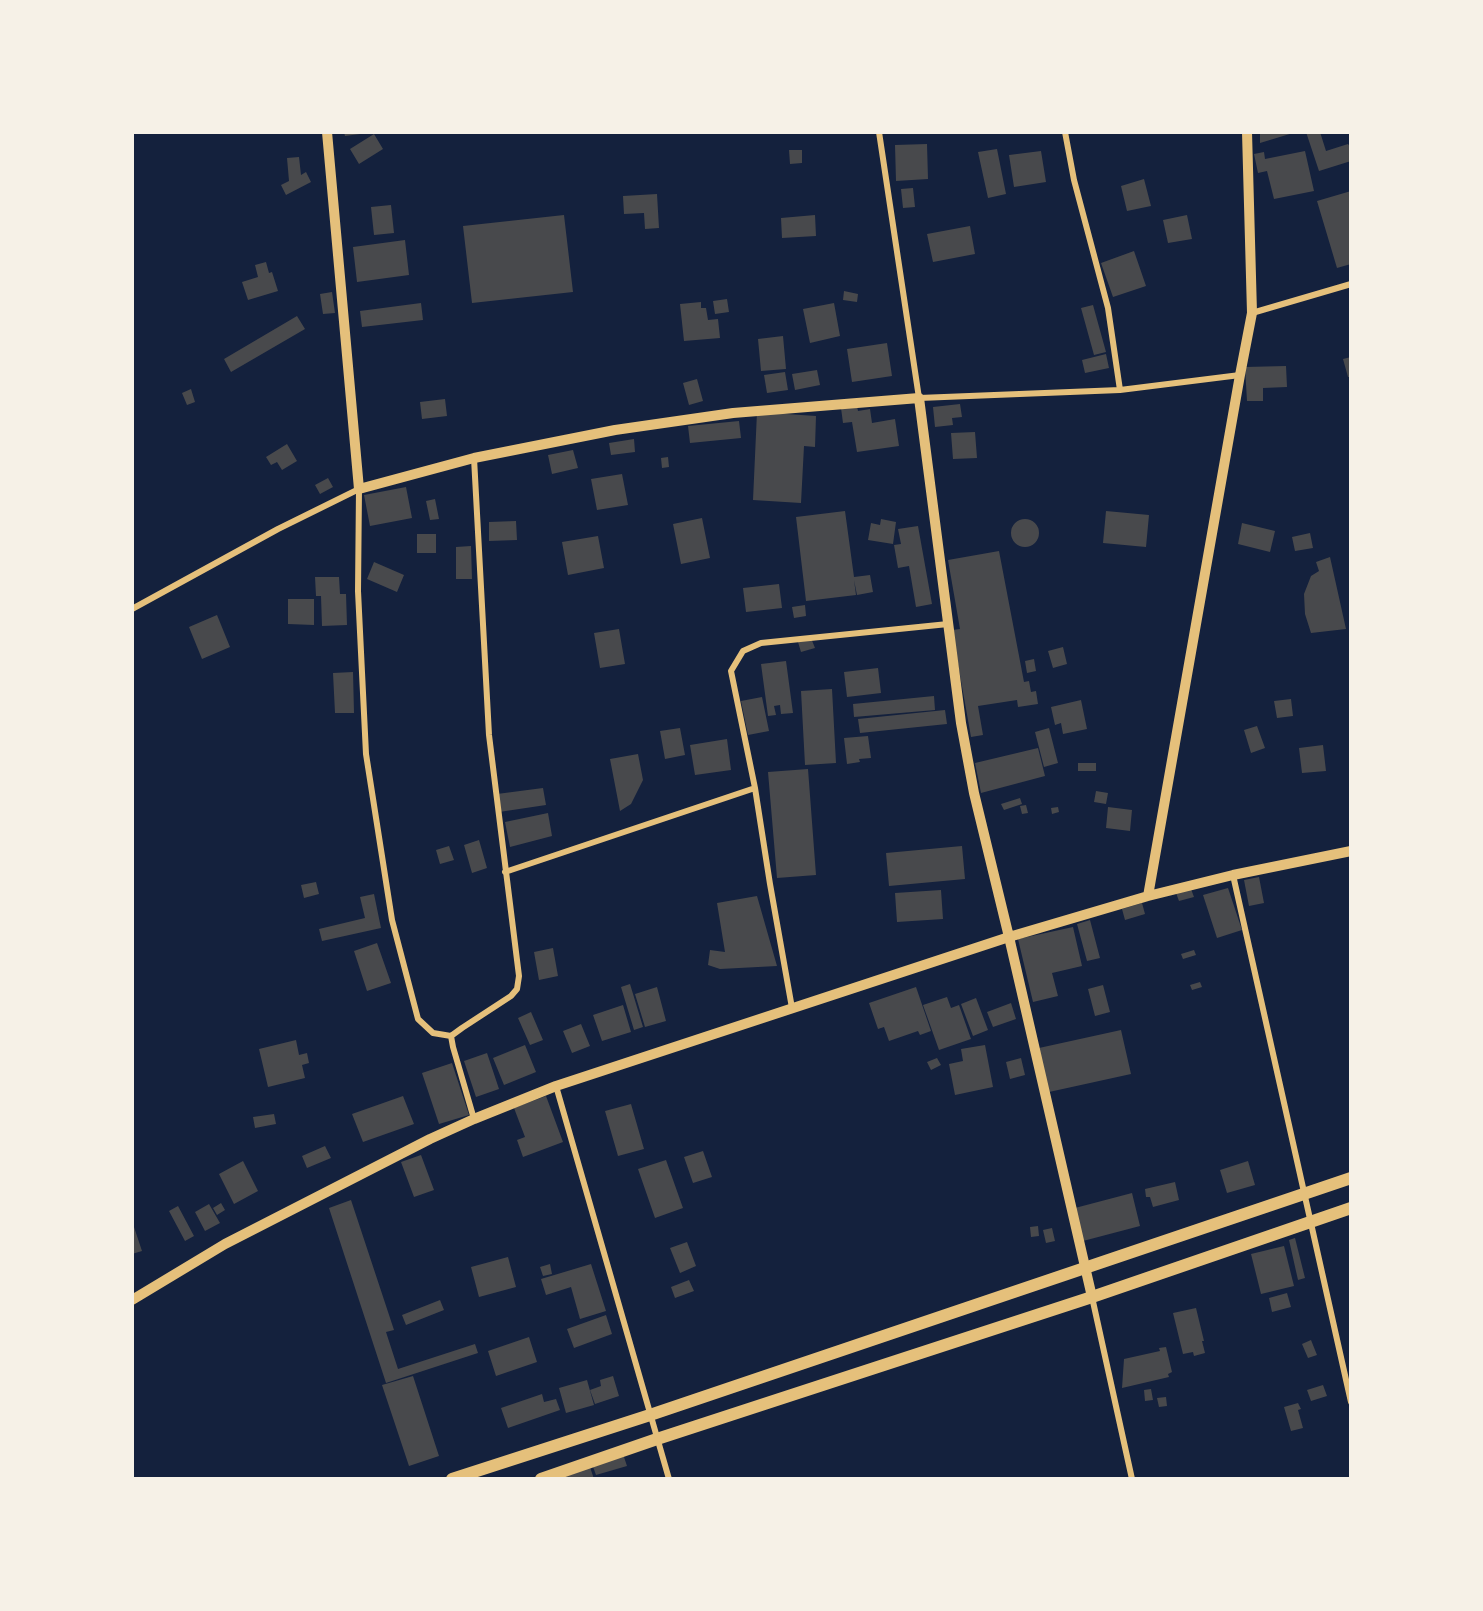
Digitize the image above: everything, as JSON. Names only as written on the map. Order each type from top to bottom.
[{"type":"main road","points":[[452,1479],[650,1415],[1351,1178]]},
{"type":"main road","points":[[541,1479],[1092,1297],[1351,1208]]},
{"type":"street","points":[[327,132],[359,489],[358,591],[366,754],[392,921],[418,1019],[433,1033],[452,1036],[511,996],[517,989],[519,976],[489,735],[474,458]]},
{"type":"street","points":[[879,132],[920,398],[961,723],[974,793],[1086,1268],[1132,1479]]},
{"type":"street","points":[[1065,132],[1074,180],[1108,308],[1120,390]]},
{"type":"street","points":[[1148,896],[1252,313],[1247,132]]},
{"type":"street","points":[[1252,313],[1351,284]]},
{"type":"street","points":[[133,606],[359,489],[474,458],[615,430],[733,413],[920,398],[1120,390],[1240,375]]},
{"type":"street","points":[[792,1008],[755,788],[731,671],[743,651],[761,643],[948,624]]},
{"type":"street","points":[[506,872],[755,788]]},
{"type":"street","points":[[132,1300],[225,1244],[430,1139],[556,1086],[1009,937],[1148,896],[1233,875],[1351,851]]},
{"type":"street","points":[[1233,875],[1351,1402]]},
{"type":"street","points":[[452,1036],[453,1047],[474,1119]]},
{"type":"street","points":[[556,1086],[669,1479]]},
{"type":"building","points":[[344,132],[360,132],[360,134],[345,136]]},
{"type":"building","points":[[1260,132],[1293,132],[1293,133],[1260,143]]},
{"type":"building","points":[[1306,132],[1320,132],[1326,151],[1348,144],[1351,148],[1351,161],[1319,171]]},
{"type":"building","points":[[374,134],[383,149],[359,164],[350,149]]},
{"type":"building","points":[[927,144],[928,179],[896,181],[895,145]]},
{"type":"building","points":[[997,149],[1006,194],[988,198],[978,152]]},
{"type":"building","points":[[789,150],[802,150],[802,163],[790,164]]},
{"type":"building","points":[[1041,151],[1046,182],[1014,187],[1009,155]]},
{"type":"building","points":[[1305,151],[1314,191],[1274,199],[1267,171],[1258,173],[1254,154],[1264,152],[1265,159]]},
{"type":"building","points":[[299,157],[301,175],[306,172],[311,182],[286,195],[281,185],[289,181],[287,158]]},
{"type":"building","points":[[1144,179],[1151,206],[1127,211],[1121,186]]},
{"type":"building","points":[[913,188],[915,207],[903,208],[901,189]]},
{"type":"building","points":[[1351,191],[1351,264],[1337,268],[1317,201]]},
{"type":"building","points":[[657,194],[659,228],[645,229],[644,213],[624,214],[623,196]]},
{"type":"building","points":[[391,205],[394,233],[374,235],[371,207]]},
{"type":"building","points":[[564,215],[573,292],[472,303],[463,226]]},
{"type":"building","points":[[815,215],[816,236],[782,238],[781,218]]},
{"type":"building","points":[[1187,215],[1192,239],[1168,243],[1163,220]]},
{"type":"building","points":[[970,226],[975,254],[933,262],[927,234]]},
{"type":"building","points":[[405,240],[409,275],[357,282],[353,247]]},
{"type":"building","points":[[1134,251],[1146,286],[1113,297],[1101,263]]},
{"type":"building","points":[[266,262],[278,291],[248,300],[242,282],[258,277],[255,265]]},
{"type":"building","points":[[844,291],[858,294],[857,302],[843,300]]},
{"type":"building","points":[[332,292],[335,313],[323,314],[320,294]]},
{"type":"building","points":[[727,299],[729,312],[715,314],[713,301]]},
{"type":"building","points":[[701,302],[701,308],[706,308],[708,320],[718,319],[720,338],[684,341],[680,304]]},
{"type":"building","points":[[421,303],[423,320],[362,327],[360,311]]},
{"type":"building","points":[[834,303],[840,336],[810,343],[803,309]]},
{"type":"building","points":[[1093,305],[1106,352],[1094,355],[1081,308]]},
{"type":"building","points":[[297,316],[305,329],[231,372],[224,359]]},
{"type":"building","points":[[783,336],[786,369],[761,371],[758,339]]},
{"type":"building","points":[[887,343],[892,376],[852,382],[847,349]]},
{"type":"building","points":[[1106,354],[1109,368],[1085,373],[1082,360]]},
{"type":"building","points":[[1351,357],[1351,377],[1348,377],[1343,359]]},
{"type":"building","points":[[1286,366],[1287,387],[1263,388],[1263,401],[1247,401],[1245,367]]},
{"type":"building","points":[[817,370],[820,385],[795,390],[792,374]]},
{"type":"building","points":[[785,372],[788,390],[767,393],[764,375]]},
{"type":"building","points":[[697,379],[703,401],[689,405],[683,383]]},
{"type":"building","points":[[191,389],[195,402],[187,405],[182,393]]},
{"type":"building","points":[[445,399],[447,416],[422,419],[420,402]]},
{"type":"building","points":[[960,404],[962,417],[952,418],[953,425],[935,427],[933,407]]},
{"type":"building","points":[[857,406],[858,411],[870,409],[872,423],[895,419],[899,446],[857,452],[852,422],[843,423],[841,408]]},
{"type":"building","points":[[757,412],[816,416],[815,447],[804,446],[801,503],[753,500]]},
{"type":"building","points":[[739,421],[741,438],[690,443],[688,426]]},
{"type":"building","points":[[975,432],[977,458],[953,459],[951,433]]},
{"type":"building","points":[[634,439],[635,452],[611,455],[609,443]]},
{"type":"building","points":[[287,444],[297,461],[282,470],[277,462],[271,465],[266,457]]},
{"type":"building","points":[[573,450],[578,468],[552,474],[548,455]]},
{"type":"building","points":[[668,457],[669,467],[662,468],[661,458]]},
{"type":"building","points":[[622,474],[628,505],[597,510],[591,479]]},
{"type":"building","points":[[328,478],[333,487],[320,494],[315,485]]},
{"type":"building","points":[[406,487],[412,518],[370,526],[364,495]]},
{"type":"building","points":[[435,499],[439,519],[430,520],[426,501]]},
{"type":"building","points":[[845,511],[854,577],[870,575],[873,592],[857,595],[854,580],[856,595],[806,601],[796,517]]},
{"type":"building","points":[[1106,511],[1149,515],[1146,547],[1103,543]]},
{"type":"building","points":[[702,518],[710,558],[681,564],[673,524]]},
{"type":"building","points":[[881,519],[896,522],[893,544],[868,540],[871,523],[880,525]]},
{"type":"building","points":[[1025,519],[1035,523],[1039,533],[1035,543],[1025,547],[1015,543],[1011,533],[1015,523]]},
{"type":"building","points":[[516,521],[517,540],[489,541],[489,522]]},
{"type":"building","points":[[1242,523],[1275,531],[1270,552],[1238,544]]},
{"type":"building","points":[[918,526],[932,604],[916,607],[909,566],[898,568],[894,545],[901,544],[898,529]]},
{"type":"building","points":[[1310,533],[1313,548],[1295,551],[1292,537]]},
{"type":"building","points":[[417,534],[436,534],[436,553],[417,553]]},
{"type":"building","points":[[598,536],[604,568],[568,575],[562,542]]},
{"type":"building","points":[[471,546],[472,579],[456,579],[456,547]]},
{"type":"building","points":[[999,551],[1024,682],[1029,681],[1031,692],[1036,691],[1038,704],[1018,707],[1017,700],[978,706],[983,735],[971,737],[952,630],[960,629],[948,560]]},
{"type":"building","points":[[1330,557],[1346,629],[1311,633],[1305,614],[1304,594],[1311,576],[1319,571],[1316,562]]},
{"type":"building","points":[[374,562],[404,575],[397,592],[367,579]]},
{"type":"building","points":[[315,577],[339,577],[340,594],[346,594],[347,625],[322,626],[321,596],[316,596]]},
{"type":"building","points":[[779,584],[782,608],[746,612],[743,588]]},
{"type":"building","points":[[288,599],[314,599],[314,625],[288,624]]},
{"type":"building","points":[[805,605],[806,616],[794,618],[792,607]]},
{"type":"building","points":[[217,615],[230,647],[202,659],[189,627]]},
{"type":"building","points":[[619,629],[625,664],[600,668],[594,633]]},
{"type":"building","points":[[811,638],[815,648],[801,652],[798,642]]},
{"type":"building","points":[[1063,647],[1067,664],[1053,668],[1048,651]]},
{"type":"building","points":[[1034,659],[1036,671],[1027,673],[1025,661]]},
{"type":"building","points":[[786,661],[793,713],[781,714],[780,705],[774,706],[776,715],[768,716],[761,664]]},
{"type":"building","points":[[878,668],[881,693],[847,697],[844,672]]},
{"type":"building","points":[[353,672],[354,713],[335,713],[333,673]]},
{"type":"building","points":[[832,689],[836,763],[805,765],[801,691]]},
{"type":"building","points":[[934,696],[935,710],[854,717],[853,704]]},
{"type":"building","points":[[762,697],[769,731],[748,735],[741,701]]},
{"type":"building","points":[[1291,699],[1293,716],[1277,718],[1274,701]]},
{"type":"building","points":[[1081,700],[1087,729],[1063,734],[1061,723],[1055,725],[1051,707]]},
{"type":"building","points":[[945,710],[947,724],[860,733],[858,719]]},
{"type":"building","points":[[1257,726],[1265,748],[1251,753],[1244,730]]},
{"type":"building","points":[[680,728],[685,755],[665,759],[660,731]]},
{"type":"building","points":[[1049,728],[1058,763],[1044,767],[1035,732]]},
{"type":"building","points":[[868,736],[871,758],[859,759],[860,762],[847,764],[844,738]]},
{"type":"building","points":[[727,739],[731,770],[695,775],[690,745]]},
{"type":"building","points":[[1323,745],[1326,771],[1302,773],[1299,748]]},
{"type":"building","points":[[1038,748],[1045,776],[981,793],[975,763]]},
{"type":"building","points":[[638,754],[643,780],[631,804],[620,811],[610,759]]},
{"type":"building","points":[[1078,763],[1096,763],[1096,771],[1078,771]]},
{"type":"building","points":[[808,769],[816,875],[777,878],[768,772]]},
{"type":"building","points":[[543,788],[546,805],[499,812],[497,794]]},
{"type":"building","points":[[1096,791],[1108,793],[1106,804],[1094,802]]},
{"type":"building","points":[[1020,798],[1022,804],[1004,810],[1001,804]]},
{"type":"building","points":[[1026,805],[1028,813],[1022,814],[1020,806]]},
{"type":"building","points":[[1058,807],[1059,812],[1052,814],[1051,808]]},
{"type":"building","points":[[1108,807],[1132,810],[1130,831],[1106,828]]},
{"type":"building","points":[[548,813],[552,836],[510,847],[505,822]]},
{"type":"building","points":[[479,840],[487,868],[472,873],[464,845]]},
{"type":"building","points":[[449,846],[454,860],[440,864],[436,850]]},
{"type":"building","points":[[962,846],[965,879],[889,886],[886,853]]},
{"type":"building","points":[[1259,877],[1264,903],[1249,906],[1244,880]]},
{"type":"building","points":[[316,882],[319,894],[304,898],[301,885]]},
{"type":"building","points":[[1228,888],[1242,930],[1217,938],[1203,895]]},
{"type":"building","points":[[1191,889],[1194,897],[1179,901],[1176,893]]},
{"type":"building","points":[[941,890],[943,919],[897,922],[895,893]]},
{"type":"building","points":[[374,894],[381,928],[322,941],[319,929],[365,918],[360,897]]},
{"type":"building","points":[[757,896],[777,966],[720,969],[708,965],[710,950],[725,952],[717,903]]},
{"type":"building","points":[[1142,903],[1145,914],[1125,920],[1122,909]]},
{"type":"building","points":[[1090,920],[1100,958],[1087,961],[1077,924]]},
{"type":"building","points":[[1073,927],[1082,966],[1052,973],[1058,996],[1033,1002],[1018,939]]},
{"type":"building","points":[[377,943],[391,983],[367,991],[354,951]]},
{"type":"building","points":[[553,948],[558,976],[539,980],[534,952]]},
{"type":"building","points":[[1194,950],[1196,955],[1183,959],[1181,954]]},
{"type":"building","points":[[1200,982],[1202,987],[1192,990],[1190,985]]},
{"type":"building","points":[[630,984],[643,1027],[634,1030],[621,987]]},
{"type":"building","points":[[1103,985],[1110,1012],[1095,1016],[1088,989]]},
{"type":"building","points":[[657,987],[666,1021],[645,1027],[635,994]]},
{"type":"building","points":[[916,987],[931,1031],[920,1035],[918,1031],[889,1041],[884,1027],[878,1029],[869,1003]]},
{"type":"building","points":[[947,997],[951,1008],[959,1005],[971,1039],[939,1050],[923,1005]]},
{"type":"building","points":[[976,998],[988,1030],[973,1036],[961,1004]]},
{"type":"building","points":[[1011,1003],[1016,1019],[993,1027],[987,1012]]},
{"type":"building","points":[[623,1005],[631,1032],[602,1041],[593,1015]]},
{"type":"building","points":[[531,1012],[543,1040],[530,1045],[518,1018]]},
{"type":"building","points":[[581,1024],[590,1046],[572,1053],[563,1031]]},
{"type":"building","points":[[1121,1030],[1131,1074],[1049,1092],[1039,1048]]},
{"type":"building","points":[[296,1040],[299,1055],[307,1053],[309,1063],[302,1065],[305,1078],[268,1087],[259,1049]]},
{"type":"building","points":[[525,1045],[536,1072],[504,1085],[493,1058]]},
{"type":"building","points":[[985,1045],[993,1087],[955,1095],[949,1064],[963,1061],[961,1049]]},
{"type":"building","points":[[487,1053],[499,1089],[476,1097],[464,1061]]},
{"type":"building","points":[[937,1058],[941,1065],[931,1070],[927,1062]]},
{"type":"building","points":[[1021,1058],[1025,1075],[1010,1079],[1006,1062]]},
{"type":"building","points":[[452,1063],[469,1115],[439,1124],[422,1073]]},
{"type":"building","points":[[403,1096],[414,1124],[363,1142],[352,1114]]},
{"type":"building","points":[[546,1096],[563,1142],[523,1157],[517,1140],[525,1137],[514,1108]]},
{"type":"building","points":[[631,1104],[644,1149],[618,1156],[605,1111]]},
{"type":"building","points":[[274,1114],[276,1124],[255,1128],[253,1117]]},
{"type":"building","points":[[325,1146],[331,1158],[307,1168],[302,1156]]},
{"type":"building","points":[[703,1151],[712,1177],[693,1183],[684,1157]]},
{"type":"building","points":[[421,1155],[434,1190],[414,1197],[401,1162]]},
{"type":"building","points":[[666,1160],[683,1208],[655,1218],[638,1169]]},
{"type":"building","points":[[243,1161],[258,1191],[234,1204],[219,1174]]},
{"type":"building","points":[[1248,1161],[1255,1185],[1227,1193],[1220,1170]]},
{"type":"building","points":[[1175,1182],[1179,1200],[1153,1207],[1150,1197],[1146,1197],[1145,1189]]},
{"type":"building","points":[[1132,1193],[1140,1226],[1083,1241],[1075,1208]]},
{"type":"building","points":[[351,1200],[394,1330],[386,1332],[398,1369],[475,1344],[478,1353],[386,1383],[329,1208]]},
{"type":"building","points":[[221,1203],[225,1210],[217,1215],[213,1208]]},
{"type":"building","points":[[209,1204],[220,1223],[205,1231],[195,1212]]},
{"type":"building","points":[[178,1206],[194,1236],[185,1241],[169,1211]]},
{"type":"building","points":[[132,1221],[142,1251],[132,1254]]},
{"type":"building","points":[[1038,1226],[1039,1236],[1031,1237],[1030,1227]]},
{"type":"building","points":[[1052,1228],[1055,1241],[1046,1243],[1043,1230]]},
{"type":"building","points":[[1295,1238],[1305,1278],[1298,1280],[1289,1240]]},
{"type":"building","points":[[687,1242],[696,1266],[680,1273],[670,1248]]},
{"type":"building","points":[[1284,1246],[1294,1286],[1261,1294],[1251,1254]]},
{"type":"building","points":[[508,1257],[516,1287],[479,1297],[471,1267]]},
{"type":"building","points":[[550,1264],[552,1274],[543,1276],[540,1267]]},
{"type":"building","points":[[591,1264],[606,1311],[580,1319],[571,1287],[546,1295],[541,1279]]},
{"type":"building","points":[[689,1280],[694,1291],[675,1298],[671,1287]]},
{"type":"building","points":[[1287,1293],[1291,1307],[1272,1312],[1269,1298]]},
{"type":"building","points":[[440,1300],[444,1310],[406,1325],[402,1315]]},
{"type":"building","points":[[1196,1308],[1205,1353],[1194,1356],[1193,1352],[1183,1354],[1173,1313]]},
{"type":"building","points":[[606,1315],[612,1334],[574,1348],[567,1329]]},
{"type":"building","points":[[529,1337],[537,1362],[496,1376],[488,1351]]},
{"type":"building","points":[[1311,1340],[1317,1355],[1308,1358],[1302,1344]]},
{"type":"building","points":[[1166,1347],[1172,1372],[1168,1374],[1169,1377],[1122,1388],[1124,1359],[1160,1351],[1159,1348]]},
{"type":"building","points":[[413,1376],[439,1456],[409,1466],[382,1385]]},
{"type":"building","points":[[613,1376],[619,1396],[595,1404],[590,1390],[601,1386],[600,1380]]},
{"type":"building","points":[[587,1380],[594,1405],[566,1413],[559,1388]]},
{"type":"building","points":[[1323,1385],[1327,1396],[1311,1401],[1307,1390]]},
{"type":"building","points":[[1151,1389],[1153,1400],[1145,1401],[1144,1390]]},
{"type":"building","points":[[542,1394],[544,1402],[556,1399],[560,1410],[508,1428],[501,1408]]},
{"type":"building","points":[[1166,1397],[1167,1406],[1159,1407],[1157,1398]]},
{"type":"building","points":[[1298,1403],[1303,1428],[1291,1431],[1284,1407]]},
{"type":"building","points":[[623,1454],[627,1466],[596,1475],[592,1464]]},
{"type":"building","points":[[590,1467],[594,1479],[553,1479]]}]
